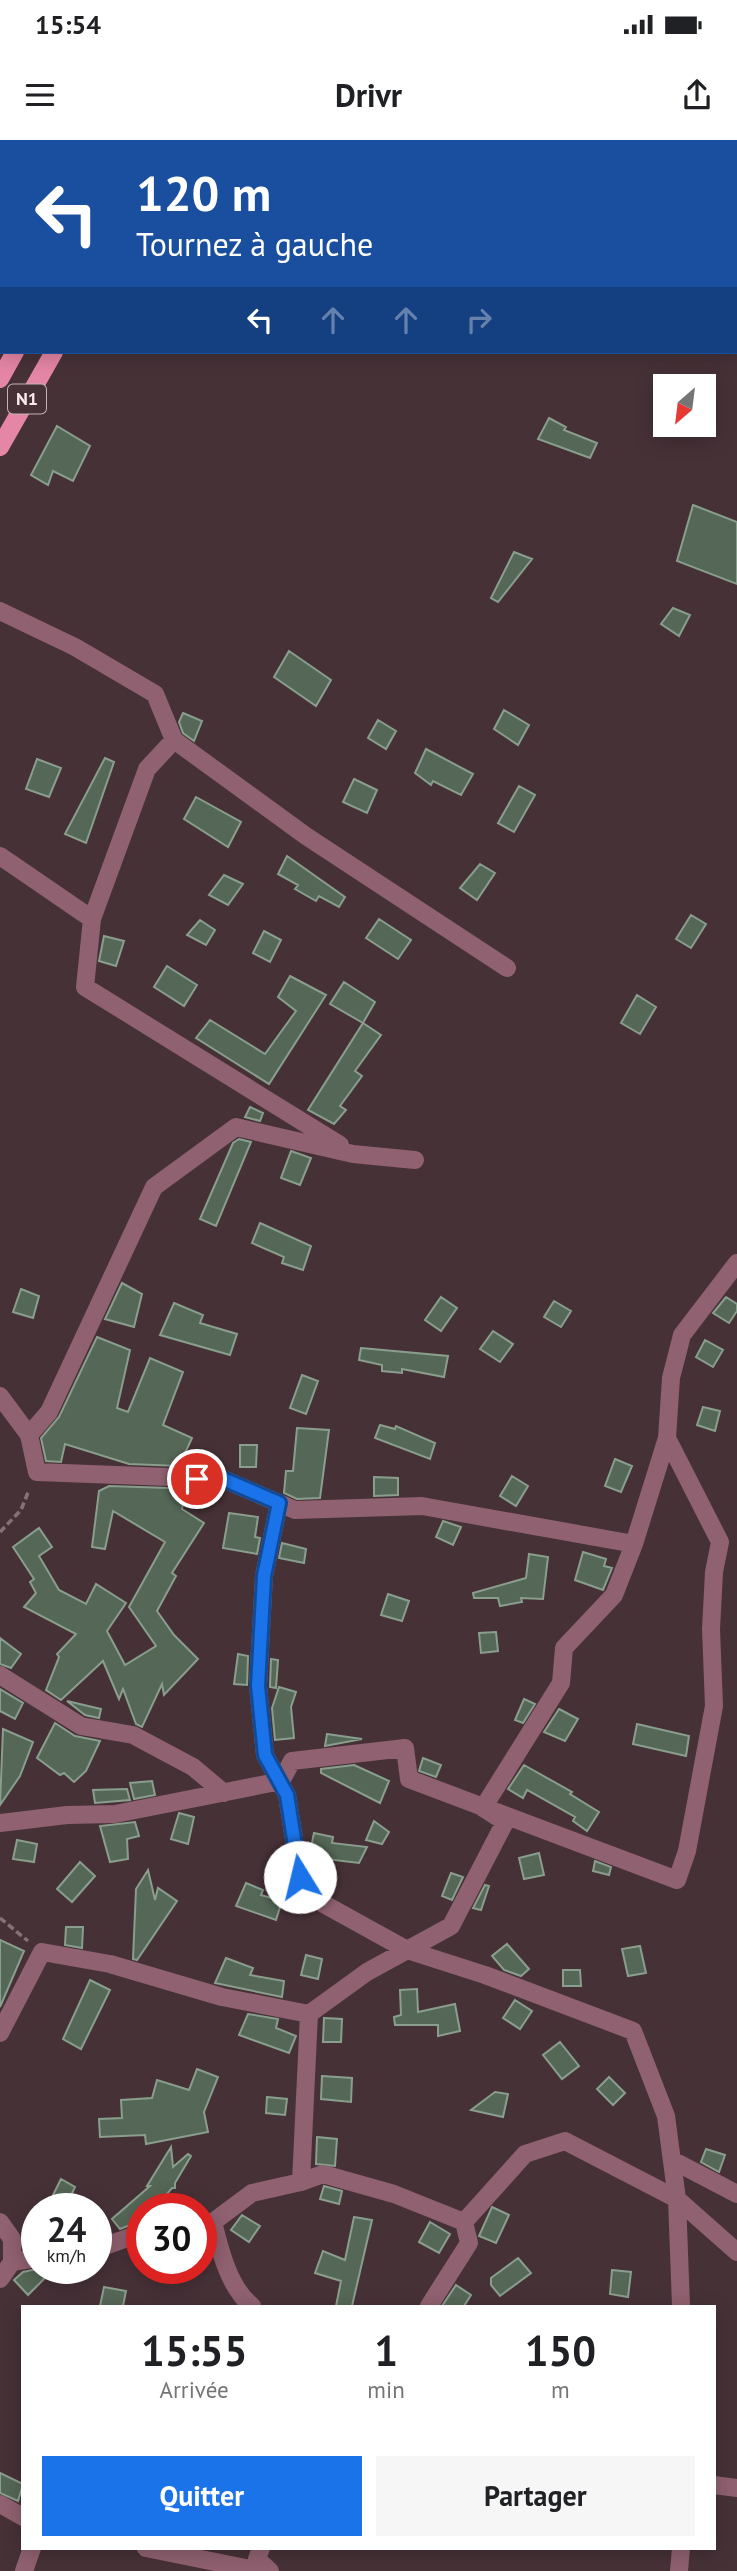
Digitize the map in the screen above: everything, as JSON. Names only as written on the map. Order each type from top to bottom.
[{"type":"main road","name":"N1","points":[[0,379],[14,354]]},
{"type":"main road","name":"N1","points":[[0,447],[53,354]]},
{"type":"street","points":[[0,611],[75,647],[155,694],[174,740],[306,835],[507,968]]},
{"type":"street","points":[[174,740],[147,769],[92,919],[85,986],[353,1154]]},
{"type":"street","points":[[0,856],[92,919]]},
{"type":"street","points":[[29,1435],[49,1412],[154,1187],[236,1126],[353,1154],[415,1160]]},
{"type":"street","points":[[483,1808],[561,1684],[564,1648],[614,1595],[634,1544],[667,1438],[671,1378],[682,1335],[737,1263]]},
{"type":"street","points":[[0,1396],[29,1435],[37,1472],[223,1479],[295,1510],[422,1506],[634,1544]]},
{"type":"street","points":[[0,1824],[67,1815],[115,1814],[281,1781],[292,1761],[405,1748],[409,1779],[677,1880],[687,1852],[714,1706],[711,1629],[714,1572],[720,1542],[667,1438]]},
{"type":"street","points":[[279,1503],[264,1576],[258,1686],[265,1755],[287,1795],[300,1877],[322,1903],[407,1950],[485,1975],[633,2031],[666,2116],[677,2199],[681,2305]]},
{"type":"street","points":[[0,1675],[81,1726],[133,1735],[193,1767],[224,1793]]},
{"type":"street","points":[[0,2033],[41,1952],[110,1964],[222,1997],[309,2014],[367,1972],[451,1926],[505,1822],[483,1808]]},
{"type":"street","points":[[301,2182],[309,2014]]},
{"type":"street","points":[[464,2222],[525,2154],[565,2141],[677,2199],[737,2252]]},
{"type":"street","points":[[672,2160],[737,2194]]},
{"type":"street","points":[[217,2216],[252,2193],[323,2174],[394,2194],[464,2222]]},
{"type":"street","points":[[0,2222],[12,2239],[12,2262],[0,2279]]},
{"type":"street","points":[[430,2305],[469,2243],[464,2222]]},
{"type":"street","points":[[217,2244],[242,2298],[251,2305]]},
{"type":"street","points":[[12,2262],[21,2261]]},
{"type":"street","points":[[716,2485],[737,2488]]},
{"type":"street","points":[[0,2504],[21,2516]]},
{"type":"street","points":[[23,2571],[31,2550]]},
{"type":"street","points":[[156,2550],[260,2571]]},
{"type":"street","points":[[260,2550],[257,2559],[270,2571]]},
{"type":"street","points":[[679,2571],[681,2550]]},
{"type":"path","points":[[0,1532],[21,1510],[37,1472]]},
{"type":"path","points":[[0,1918],[41,1952]]},
{"type":"building","points":[[549,418],[566,427],[564,430],[597,443],[590,458],[538,439]]},
{"type":"building","points":[[57,426],[90,446],[73,481],[53,471],[48,485],[31,475]]},
{"type":"building","points":[[693,505],[737,522],[737,584],[677,561]]},
{"type":"building","points":[[514,552],[532,559],[498,602],[491,598]]},
{"type":"building","points":[[673,608],[690,615],[679,636],[661,624]]},
{"type":"building","points":[[289,651],[331,680],[316,706],[274,677]]},
{"type":"building","points":[[504,710],[529,725],[518,745],[494,729]]},
{"type":"building","points":[[183,713],[202,721],[194,741],[183,733],[179,722]]},
{"type":"building","points":[[378,720],[396,731],[386,749],[368,738]]},
{"type":"building","points":[[426,749],[473,774],[461,795],[433,781],[431,785],[415,773]]},
{"type":"building","points":[[105,758],[114,762],[86,843],[65,834]]},
{"type":"building","points":[[37,759],[61,768],[49,797],[26,789]]},
{"type":"building","points":[[354,779],[377,790],[367,813],[343,802]]},
{"type":"building","points":[[519,786],[535,795],[514,832],[498,823]]},
{"type":"building","points":[[196,797],[241,822],[228,847],[184,819]]},
{"type":"building","points":[[287,856],[345,897],[339,907],[319,896],[316,901],[295,889],[298,885],[278,874]]},
{"type":"building","points":[[480,864],[495,873],[477,900],[460,888]]},
{"type":"building","points":[[224,875],[243,884],[228,905],[209,895]]},
{"type":"building","points":[[691,915],[706,924],[691,948],[676,939]]},
{"type":"building","points":[[379,919],[411,940],[398,959],[366,938]]},
{"type":"building","points":[[200,920],[215,930],[206,945],[187,935]]},
{"type":"building","points":[[264,931],[281,940],[270,962],[253,953]]},
{"type":"building","points":[[104,936],[124,941],[116,966],[99,961]]},
{"type":"building","points":[[167,966],[197,985],[184,1006],[154,987]]},
{"type":"building","points":[[290,976],[326,995],[269,1084],[196,1038],[210,1020],[265,1054],[296,1011],[278,997]]},
{"type":"building","points":[[344,982],[375,1002],[363,1023],[330,1004]]},
{"type":"building","points":[[637,995],[656,1007],[640,1034],[621,1023]]},
{"type":"building","points":[[363,1023],[381,1035],[355,1071],[362,1076],[340,1106],[346,1110],[334,1124],[308,1110]]},
{"type":"building","points":[[250,1107],[263,1113],[260,1121],[245,1117]]},
{"type":"building","points":[[239,1139],[251,1142],[216,1226],[200,1219],[233,1143]]},
{"type":"building","points":[[291,1151],[311,1158],[300,1185],[281,1178]]},
{"type":"building","points":[[260,1223],[311,1246],[303,1270],[282,1263],[284,1257],[252,1243]]},
{"type":"building","points":[[122,1283],[142,1294],[134,1327],[105,1319]]},
{"type":"building","points":[[21,1289],[39,1296],[33,1318],[13,1312]]},
{"type":"building","points":[[441,1297],[457,1308],[441,1331],[425,1320]]},
{"type":"building","points":[[726,1297],[737,1304],[737,1311],[729,1323],[713,1313]]},
{"type":"building","points":[[554,1301],[571,1311],[561,1327],[544,1317]]},
{"type":"building","points":[[174,1303],[203,1315],[200,1323],[237,1334],[230,1355],[160,1335]]},
{"type":"building","points":[[493,1331],[513,1344],[500,1362],[480,1349]]},
{"type":"building","points":[[97,1337],[130,1350],[117,1408],[128,1412],[150,1358],[183,1372],[163,1425],[192,1438],[179,1466],[129,1464],[65,1444],[61,1462],[46,1461],[41,1438],[59,1417]]},
{"type":"building","points":[[705,1340],[723,1350],[713,1367],[696,1357]]},
{"type":"building","points":[[361,1348],[448,1356],[444,1377],[402,1369],[402,1373],[382,1371],[382,1365],[359,1360]]},
{"type":"building","points":[[302,1375],[318,1381],[306,1414],[290,1408]]},
{"type":"building","points":[[703,1407],[720,1411],[715,1431],[697,1425]]},
{"type":"building","points":[[380,1425],[395,1429],[396,1426],[435,1443],[430,1459],[375,1438]]},
{"type":"building","points":[[297,1428],[329,1430],[320,1498],[297,1499],[284,1493],[286,1471],[293,1471]]},
{"type":"building","points":[[240,1445],[257,1445],[256,1467],[240,1467]]},
{"type":"building","points":[[615,1459],[632,1466],[621,1492],[605,1486]]},
{"type":"building","points":[[512,1476],[528,1486],[516,1506],[500,1496]]},
{"type":"building","points":[[374,1477],[398,1478],[398,1495],[374,1496]]},
{"type":"building","points":[[109,1486],[169,1488],[185,1493],[182,1509],[204,1523],[172,1573],[176,1576],[157,1611],[174,1635],[198,1659],[164,1695],[162,1684],[142,1727],[136,1724],[123,1689],[119,1699],[103,1661],[61,1700],[46,1690],[59,1657],[57,1654],[76,1634],[24,1607],[36,1593],[30,1582],[34,1579],[13,1547],[39,1528],[52,1547],[39,1556],[59,1590],[86,1604],[96,1584],[126,1603],[107,1631],[125,1665],[156,1646],[129,1607],[165,1542],[113,1511],[105,1549],[92,1547],[99,1491]]},
{"type":"building","points":[[229,1513],[258,1517],[255,1537],[260,1538],[257,1554],[223,1548]]},
{"type":"building","points":[[443,1521],[461,1527],[453,1545],[436,1537]]},
{"type":"building","points":[[282,1543],[306,1549],[304,1563],[279,1558]]},
{"type":"building","points":[[583,1552],[606,1559],[604,1566],[612,1568],[603,1590],[575,1580]]},
{"type":"building","points":[[529,1554],[548,1557],[543,1599],[521,1598],[522,1602],[500,1606],[498,1598],[474,1598],[473,1593],[526,1578]]},
{"type":"building","points":[[388,1594],[409,1601],[402,1621],[381,1615]]},
{"type":"building","points":[[496,1632],[498,1651],[481,1653],[479,1633]]},
{"type":"building","points":[[0,1638],[21,1654],[11,1668],[0,1664]]},
{"type":"building","points":[[238,1654],[248,1656],[247,1685],[234,1684]]},
{"type":"building","points":[[271,1659],[278,1660],[276,1688],[270,1687]]},
{"type":"building","points":[[279,1687],[296,1692],[291,1707],[294,1738],[275,1740],[272,1708]]},
{"type":"building","points":[[0,1689],[23,1703],[15,1719],[0,1711]]},
{"type":"building","points":[[524,1699],[535,1704],[523,1723],[515,1720]]},
{"type":"building","points":[[67,1701],[101,1709],[99,1718],[85,1715]]},
{"type":"building","points":[[559,1709],[578,1719],[565,1741],[544,1732]]},
{"type":"building","points":[[55,1723],[75,1736],[100,1741],[86,1771],[74,1782],[64,1773],[60,1775],[37,1758]]},
{"type":"building","points":[[637,1724],[689,1736],[686,1756],[633,1744]]},
{"type":"building","points":[[3,1729],[33,1742],[20,1776],[0,1805]]},
{"type":"building","points":[[327,1734],[362,1739],[325,1746]]},
{"type":"building","points":[[423,1758],[441,1765],[436,1777],[419,1771]]},
{"type":"building","points":[[354,1765],[389,1781],[380,1803],[321,1773],[321,1769]]},
{"type":"building","points":[[524,1765],[572,1792],[570,1794],[599,1812],[587,1831],[573,1821],[575,1817],[527,1790],[523,1798],[508,1789]]},
{"type":"building","points":[[152,1781],[155,1795],[134,1799],[130,1783]]},
{"type":"building","points":[[127,1789],[130,1800],[95,1803],[93,1790]]},
{"type":"building","points":[[179,1813],[194,1817],[188,1844],[171,1839]]},
{"type":"building","points":[[374,1821],[389,1832],[382,1844],[366,1840]]},
{"type":"building","points":[[135,1822],[139,1836],[127,1839],[128,1859],[110,1862],[100,1826]]},
{"type":"building","points":[[314,1833],[333,1837],[332,1843],[367,1847],[359,1863],[309,1857]]},
{"type":"building","points":[[17,1840],[37,1844],[34,1862],[13,1859]]},
{"type":"building","points":[[539,1853],[544,1875],[524,1879],[519,1858]]},
{"type":"building","points":[[595,1861],[611,1867],[609,1875],[593,1871]]},
{"type":"building","points":[[80,1862],[95,1876],[72,1902],[57,1889]]},
{"type":"building","points":[[148,1870],[155,1900],[158,1888],[177,1901],[137,1960],[133,1959],[136,1889]]},
{"type":"building","points":[[451,1873],[463,1877],[452,1900],[442,1896]]},
{"type":"building","points":[[246,1883],[263,1890],[261,1895],[282,1901],[276,1920],[236,1906]]},
{"type":"building","points":[[485,1885],[489,1886],[481,1910],[473,1908]]},
{"type":"building","points":[[66,1927],[83,1927],[82,1948],[65,1945]]},
{"type":"building","points":[[0,1940],[24,1951],[0,2007]]},
{"type":"building","points":[[507,1944],[529,1969],[521,1976],[504,1970],[492,1956]]},
{"type":"building","points":[[640,1946],[646,1973],[628,1976],[622,1949]]},
{"type":"building","points":[[306,1955],[322,1959],[318,1979],[301,1975]]},
{"type":"building","points":[[226,1958],[253,1968],[250,1975],[284,1981],[282,1997],[215,1983]]},
{"type":"building","points":[[563,1970],[580,1970],[581,1986],[563,1986]]},
{"type":"building","points":[[90,1980],[110,1990],[81,2049],[63,2039]]},
{"type":"building","points":[[417,1989],[418,2012],[455,2004],[460,2031],[438,2036],[438,2025],[395,2025],[394,2017],[401,2015],[400,1990]]},
{"type":"building","points":[[515,2000],[532,2011],[520,2029],[503,2018]]},
{"type":"building","points":[[248,2014],[278,2019],[276,2028],[296,2036],[289,2053],[239,2035]]},
{"type":"building","points":[[324,2018],[342,2019],[341,2042],[323,2042]]},
{"type":"building","points":[[560,2042],[579,2066],[562,2079],[543,2055]]},
{"type":"building","points":[[197,2069],[218,2077],[204,2112],[208,2132],[146,2144],[145,2135],[100,2137],[99,2119],[122,2118],[121,2100],[152,2098],[157,2080],[189,2090]]},
{"type":"building","points":[[322,2076],[352,2078],[351,2102],[321,2099]]},
{"type":"building","points":[[609,2077],[625,2093],[613,2105],[597,2089]]},
{"type":"building","points":[[495,2092],[508,2094],[503,2117],[471,2110]]},
{"type":"building","points":[[267,2097],[287,2099],[285,2115],[266,2113]]},
{"type":"building","points":[[317,2137],[337,2139],[335,2166],[316,2164]]},
{"type":"building","points":[[171,2147],[173,2167],[188,2154],[191,2156],[175,2183],[175,2188],[168,2193],[142,2193],[150,2186],[147,2186]]},
{"type":"building","points":[[706,2149],[725,2155],[719,2172],[701,2162]]},
{"type":"building","points":[[61,2179],[75,2187],[72,2193],[54,2193]]},
{"type":"building","points":[[324,2186],[342,2191],[339,2204],[320,2199]]},
{"type":"building","points":[[126,2207],[126,2227],[120,2229],[112,2219]]},
{"type":"building","points":[[492,2207],[509,2215],[496,2243],[479,2236]]},
{"type":"building","points":[[242,2215],[260,2226],[249,2242],[231,2230]]},
{"type":"building","points":[[354,2217],[372,2220],[352,2305],[336,2305],[341,2281],[315,2273],[323,2251],[345,2260]]},
{"type":"building","points":[[430,2222],[450,2234],[439,2253],[419,2242]]},
{"type":"building","points":[[518,2258],[531,2273],[500,2296],[491,2285],[491,2278]]},
{"type":"building","points":[[612,2270],[631,2272],[628,2297],[610,2294]]},
{"type":"building","points":[[21,2274],[21,2284],[39,2284],[28,2295],[14,2280]]},
{"type":"building","points":[[456,2285],[471,2295],[465,2305],[443,2305]]},
{"type":"building","points":[[104,2287],[126,2291],[123,2305],[100,2305]]},
{"type":"building","points":[[0,2473],[21,2483],[18,2501],[0,2493]]},
{"type":"route","points":[[197,1479],[223,1479],[279,1503],[264,1576],[258,1686],[265,1755],[287,1795],[300,1877]]}]
